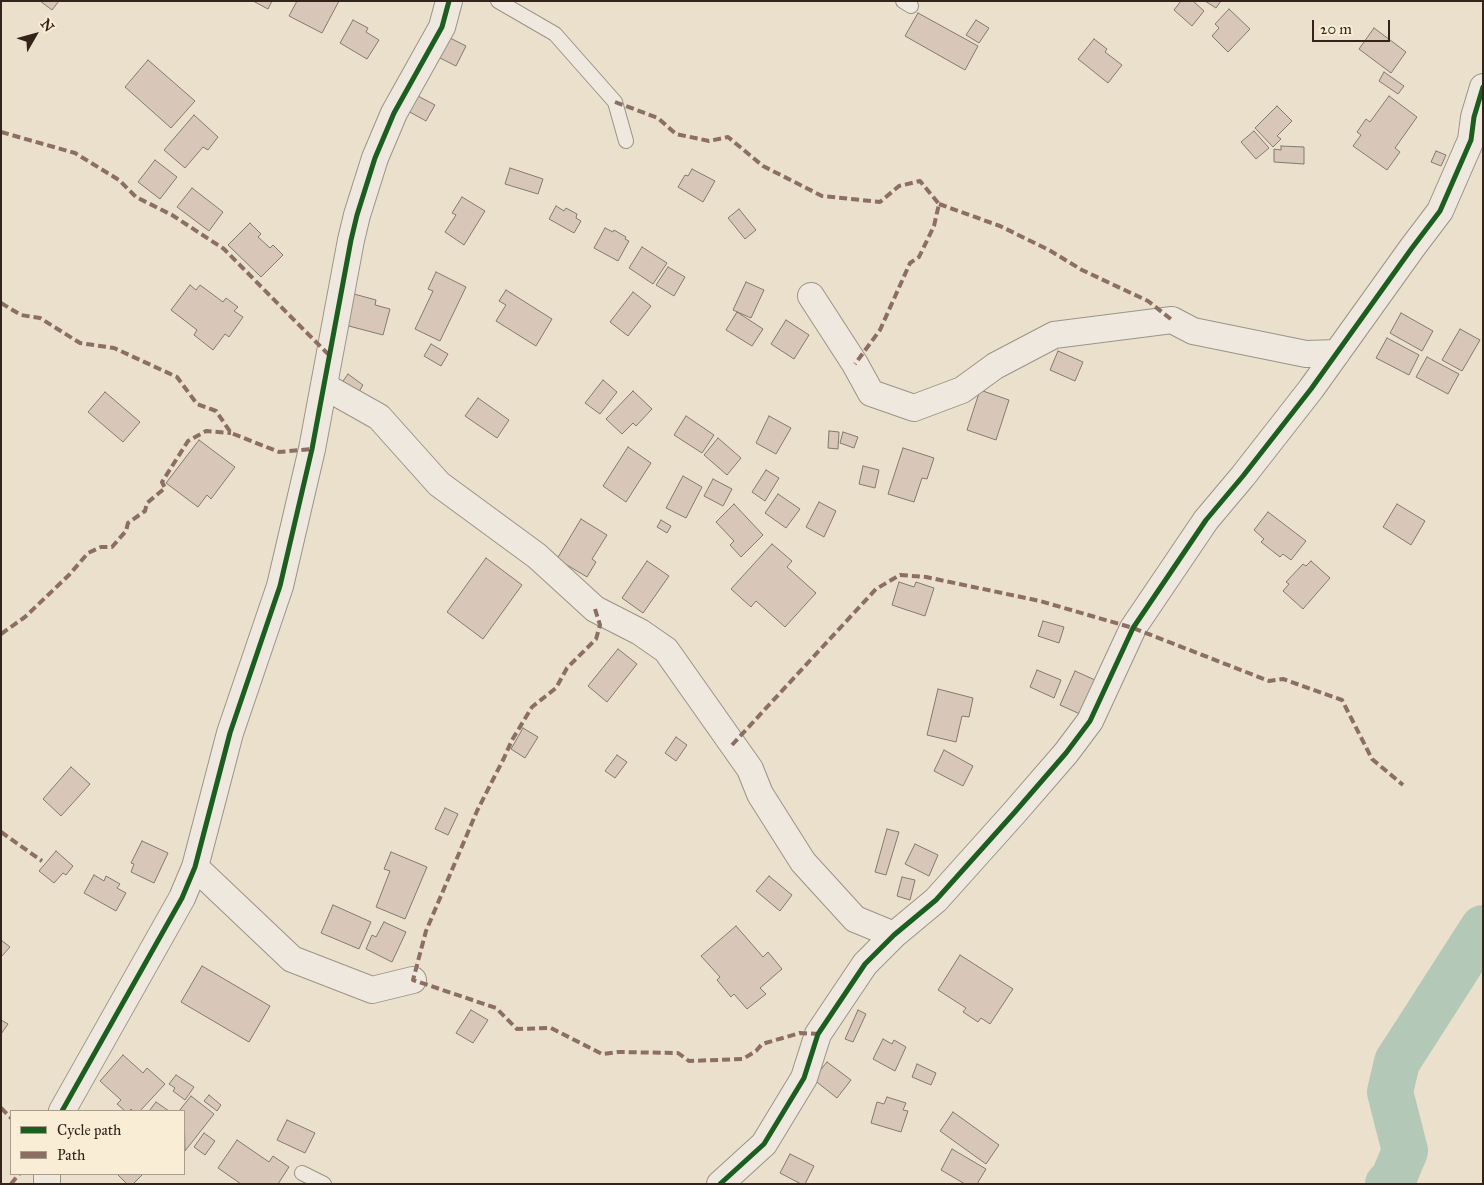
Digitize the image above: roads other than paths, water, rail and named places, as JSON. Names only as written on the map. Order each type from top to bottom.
[{"type":"street","points":[[63,1110],[182,898],[195,867],[230,733],[280,586],[312,449],[350,240],[375,158],[394,113],[442,27],[449,1]]},
{"type":"street","points":[[720,1184],[764,1144],[804,1078],[818,1034],[865,964],[894,935],[936,900],[1066,753],[1090,721],[1133,628],[1206,520],[1312,389],[1440,211],[1471,140],[1474,117],[1483,87]]},
{"type":"street","points":[[811,296],[855,364],[871,393],[914,408],[962,390],[996,366],[1054,334],[1172,320],[1193,332],[1296,353],[1337,353]]},
{"type":"street","points":[[324,386],[380,417],[439,484],[537,556],[595,609],[640,632],[666,650],[750,769],[760,794],[803,862],[855,919],[894,935]]},
{"type":"street","points":[[195,867],[292,959],[372,990],[413,980]]},
{"type":"lane","points":[[498,1],[555,34],[616,102],[626,141]]},
{"type":"lane","points":[[302,1173],[324,1184]]},
{"type":"waterway","points":[[1388,1184],[1392,1182],[1405,1151],[1390,1092],[1397,1062],[1483,928]]}]
